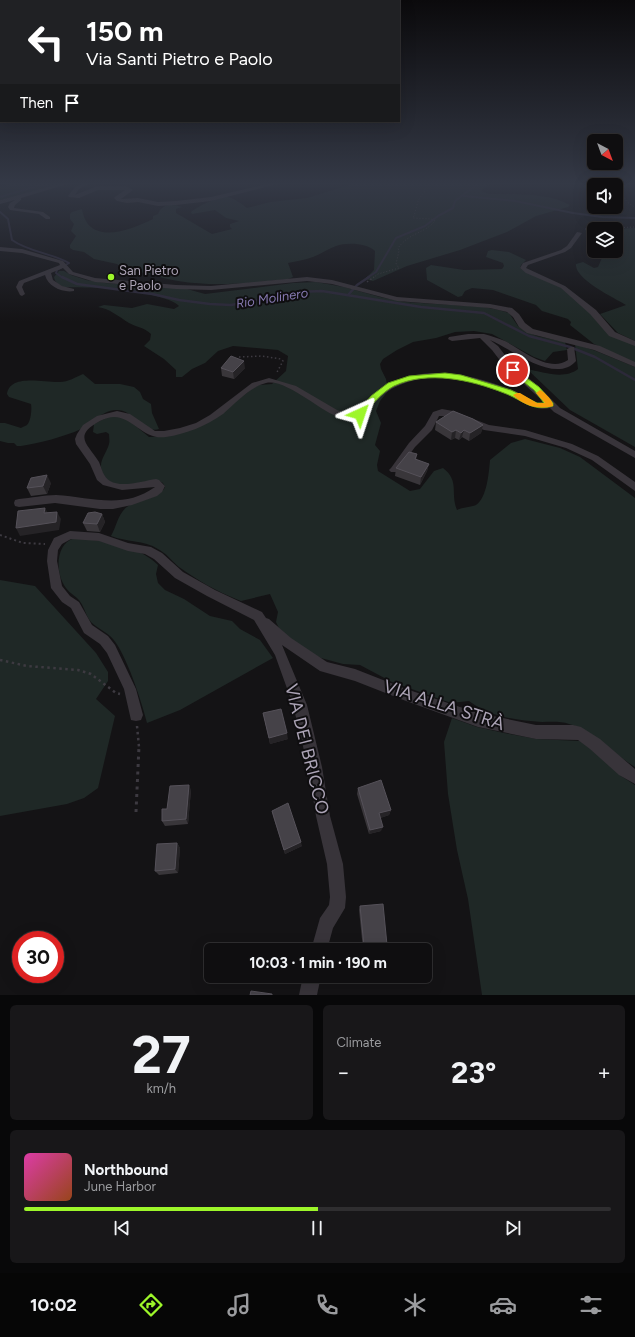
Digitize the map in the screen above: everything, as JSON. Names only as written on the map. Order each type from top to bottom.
[{"type":"street","points":[[579,233],[563,251],[525,264],[524,268],[528,272],[563,287],[593,312],[612,334],[635,344]]},
{"type":"street","points":[[0,249],[18,250],[61,262],[75,275],[95,280],[176,287],[218,287],[307,279],[332,282],[397,299],[466,303],[501,308],[512,313],[522,325],[530,330],[597,348],[635,365]]},
{"type":"street","points":[[22,294],[19,286],[21,282],[65,267]]},
{"type":"street","points":[[48,272],[50,281],[54,285],[60,288],[72,290]]},
{"type":"street","points":[[452,339],[466,336],[484,336],[496,339],[538,361],[560,368],[567,366],[572,361],[571,349]]},
{"type":"street","points":[[484,336],[484,339],[495,348],[508,365],[536,389],[550,405],[567,417],[635,456]]},
{"type":"street","points":[[19,503],[56,499],[100,505],[113,505],[132,501],[156,492],[160,486],[156,482],[125,487],[111,484],[102,479],[94,460],[80,445],[79,440],[86,427],[100,418],[112,414],[128,416],[146,430],[156,434],[178,431],[206,421],[239,398],[252,386],[263,381],[270,380],[285,385],[315,399],[344,417],[354,417],[360,414],[374,398],[390,385],[409,378],[428,376],[461,377],[508,391],[534,405],[550,405]]},
{"type":"street","points":[[394,470],[412,445],[429,428],[436,414],[442,412],[450,413],[487,428],[525,433],[569,446],[595,458],[635,487]]},
{"type":"street","points":[[136,715],[130,690],[111,649],[104,640],[88,629],[75,605],[57,588],[52,561],[53,550],[58,541],[70,535],[85,535],[99,537],[128,547],[147,550],[158,556],[179,575],[211,593],[258,616]]},
{"type":"street","name":"VIA ALLA STRÀ","points":[[258,616],[287,642],[324,667],[355,675],[406,695],[478,720],[536,732],[573,732],[581,734],[595,744],[624,770],[635,777]]},
{"type":"street","name":"VIA DEI BRICCO","points":[[258,616],[280,653],[300,705],[315,767],[323,816],[335,864],[338,898],[337,908],[326,924],[321,943]]},
{"type":"street","points":[[308,995],[311,983]]},
{"type":"path","points":[[358,288],[375,276],[399,268],[396,264],[399,250],[398,248],[405,239],[423,229]]},
{"type":"path","points":[[579,233],[585,229]]},
{"type":"path","points":[[239,357],[262,356],[281,359],[283,361],[280,369],[270,380]]},
{"type":"path","points":[[0,535],[23,543],[46,544],[58,541]]},
{"type":"path","points":[[0,660],[27,666],[44,666],[78,670],[91,674],[116,693],[122,694],[130,690]]},
{"type":"path","points":[[136,715],[139,742],[136,812]]},
{"type":"shaded area","points":[[72,229],[96,229],[101,232],[112,232],[126,229],[204,229],[212,234],[230,229],[512,229],[460,250],[407,266],[373,281],[365,279],[374,270],[375,251],[367,246],[357,244],[333,247],[313,257],[288,263],[293,277],[288,279],[219,284],[178,281],[124,269],[117,264],[94,259],[84,252],[70,248],[70,245],[76,236],[71,231]]},
{"type":"shaded area","points":[[623,229],[635,229],[635,341],[618,333],[600,314],[626,305],[588,282],[577,270],[576,264],[583,262],[594,268],[598,267],[602,258],[623,258]]},
{"type":"shaded area","points":[[488,251],[509,252],[526,260],[520,268],[562,288],[589,311],[600,325],[635,345],[635,363],[594,344],[570,325],[571,322],[568,319],[542,311],[536,305],[493,290],[472,288],[465,291],[462,296],[458,297],[427,280],[426,268],[431,265],[464,270],[502,269],[504,266],[503,263],[486,257]]},
{"type":"shaded area","points":[[59,271],[64,271],[86,280],[105,283],[187,289],[205,294],[293,283],[316,282],[344,287],[405,302],[484,307],[499,310],[509,313],[518,326],[527,332],[537,336],[565,342],[567,350],[553,352],[545,361],[534,357],[492,334],[474,331],[455,332],[436,338],[413,342],[383,359],[380,364],[386,379],[388,391],[380,401],[376,411],[381,423],[375,445],[380,451],[377,465],[378,471],[410,491],[420,489],[434,471],[443,468],[448,473],[453,483],[454,498],[457,510],[476,505],[480,502],[487,484],[490,460],[511,443],[525,439],[560,448],[580,457],[635,498],[635,767],[595,737],[578,727],[559,722],[542,722],[504,717],[486,711],[469,701],[451,703],[392,682],[360,665],[343,664],[321,658],[299,647],[279,628],[276,622],[278,612],[270,594],[241,601],[200,581],[179,567],[164,553],[153,546],[111,536],[120,515],[126,508],[134,503],[159,494],[165,487],[162,482],[155,480],[129,485],[119,485],[111,482],[104,476],[101,463],[108,448],[109,434],[106,432],[97,434],[93,432],[94,424],[110,416],[126,418],[149,437],[171,436],[218,416],[253,388],[259,385],[272,384],[286,371],[288,356],[278,350],[233,346],[218,351],[205,363],[192,369],[182,377],[176,377],[176,370],[164,359],[144,346],[150,340],[151,334],[143,328],[129,323],[110,311],[98,307],[104,305],[132,308],[147,304],[174,309],[179,306],[161,297],[133,291],[106,288],[64,287],[55,281],[54,277]]},
{"type":"shaded area","points":[[575,344],[635,367],[635,447],[570,410],[527,369],[560,375],[578,369]]},
{"type":"shaded area","points":[[83,374],[95,384],[120,384],[134,387],[140,392],[143,399],[151,404],[152,413],[159,429],[154,430],[148,428],[128,413],[116,410],[101,415],[85,427],[67,435],[21,446],[17,446],[14,443],[0,441],[0,423],[21,428],[27,425],[30,418],[31,404],[9,397],[7,394],[10,387],[14,383],[29,380],[63,382]]},
{"type":"shaded area","points":[[74,538],[119,545],[140,552],[150,558],[158,565],[156,574],[158,583],[165,590],[184,599],[210,616],[232,621],[240,629],[260,640],[273,658],[180,710],[147,723],[133,679],[118,646],[111,637],[91,622],[82,605],[62,582],[59,568],[60,553],[63,546]]},
{"type":"shaded area","points":[[0,580],[35,586],[96,653],[108,672],[108,681],[96,699],[115,716],[98,788],[84,798],[67,804],[0,816]]},
{"type":"shaded area","points":[[452,718],[477,727],[537,739],[580,741],[621,776],[635,785],[635,995],[482,995],[468,899],[457,850],[448,794],[444,742]]},
{"type":"building","points":[[231,356],[244,361],[233,372],[221,368]]},
{"type":"building","points":[[453,411],[473,419],[483,425],[470,433],[464,430],[461,433],[456,430],[452,432],[436,422]]},
{"type":"building","points":[[409,452],[417,454],[415,459],[429,464],[421,477],[396,468]]},
{"type":"building","points":[[47,475],[43,486],[27,488],[31,478]]},
{"type":"building","points":[[45,508],[44,513],[57,512],[56,522],[16,528],[18,511]]},
{"type":"building","points":[[95,512],[102,514],[97,524],[83,523],[88,513]]},
{"type":"building","points":[[281,709],[287,733],[269,738],[263,713]]},
{"type":"building","points":[[381,780],[391,810],[379,813],[383,827],[370,830],[358,788]]},
{"type":"building","points":[[189,785],[186,819],[162,821],[162,809],[167,809],[170,786]]},
{"type":"building","points":[[288,803],[301,842],[284,850],[272,811]]},
{"type":"building","points":[[177,843],[175,869],[155,871],[157,844]]},
{"type":"building","points":[[383,904],[387,943],[364,943],[360,906]]},
{"type":"building","points":[[251,991],[272,994],[272,995],[250,995]]},
{"type":"waterway","name":"Rio Molinero","points":[[10,229],[12,240],[19,244],[69,263],[57,270],[56,273],[63,278]]},
{"type":"waterway","points":[[367,278],[376,272],[396,238],[417,229]]},
{"type":"waterway","name":"Rio Molinero","points":[[62,277],[77,284],[152,294],[179,300],[210,304],[231,305],[298,292],[322,291],[421,307],[484,313],[529,336],[570,347],[595,357],[635,380]]},
{"type":"waterway","points":[[348,295],[357,285],[369,277]]},
{"type":"slow traffic","points":[[517,395],[534,405],[550,405],[540,393]]},
{"type":"place","name":"San Pietro e Paolo","points":[[111,277]]},
{"type":"route","points":[[360,414],[374,398],[390,385],[409,378],[428,376],[461,377],[508,391],[534,405],[550,405],[536,389],[513,370]]}]
